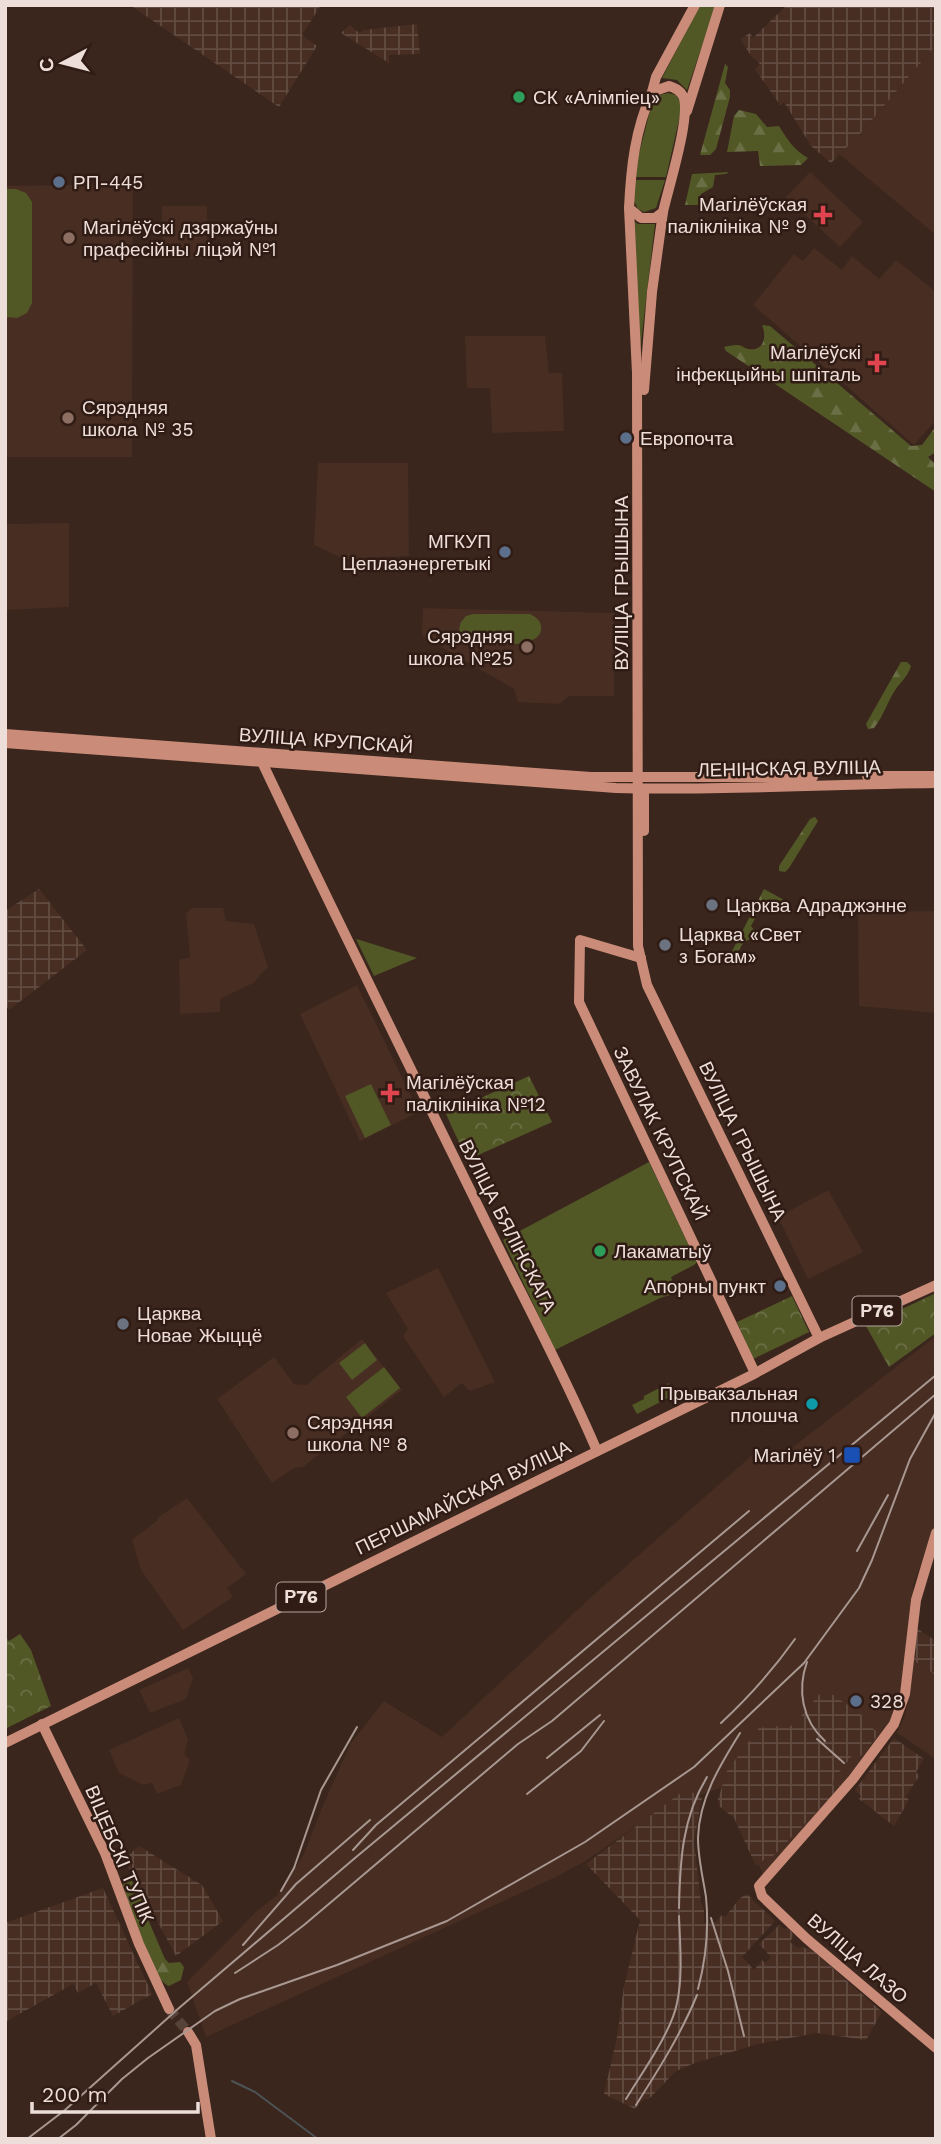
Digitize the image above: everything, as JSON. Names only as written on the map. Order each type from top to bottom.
[{"type":"main road","points":[[652,92],[665,58],[695,5]]},
{"type":"main road","points":[[685,117],[720,5]]},
{"type":"main road","points":[[652,92],[669,86],[678,89],[685,104],[685,117]]},
{"type":"main road","name":"ВУЛІЦА ГРЫШЫНА","points":[[652,92],[633,151],[628,208],[637,373],[644,945],[641,958],[647,985],[819,1338]]},
{"type":"main road","name":"ВУЛІЦА ГРЫШЫНА","points":[[641,783],[643,395],[646,343],[663,212],[685,117]]},
{"type":"main road","points":[[628,208],[641,218],[656,218],[663,212]]},
{"type":"main road","name":"ВУЛІЦА КРУПСКАЙ","points":[[5,734],[262,757]]},
{"type":"main road","name":"ВУЛІЦА КРУПСКАЙ","points":[[5,743],[591,777],[641,783]]},
{"type":"main road","name":"ВУЛІЦА БЯЛІНСКАГА","points":[[262,757],[431,1113],[550,1349],[597,1451]]},
{"type":"main road","name":"ЛЕНІНСКАЯ ВУЛІЦА","points":[[641,783],[936,776]]},
{"type":"main road","name":"ЛЕНІНСКАЯ ВУЛІЦА","points":[[641,783],[936,783]]},
{"type":"main road","name":"ЗАВУЛАК КРУПСКАЙ","points":[[641,958],[580,940],[579,1002],[755,1373]]},
{"type":"main road","name":"ПЕРШАМАЙСКАЯ ВУЛІЦА","points":[[5,1742],[755,1373],[819,1338],[936,1285]]},
{"type":"main road","name":"ВУЛІЦА ЛАЗО","points":[[936,1533],[916,1600],[905,1694],[894,1724],[853,1779],[761,1881],[759,1891],[807,1939],[936,2048]]},
{"type":"main road","name":"ВІЦЕБСКІ ТУПІК","points":[[42,1724],[105,1853],[166,2004]]},
{"type":"main road","points":[[188,2032],[195,2045],[211,2139]]},
{"type":"shaded area","points":[[130,5],[321,5],[302,35],[317,46],[279,107]]},
{"type":"shaded area","points":[[787,5],[936,5],[936,45],[859,135],[831,163],[811,146],[784,102],[780,105],[755,69],[760,64],[740,39],[750,33],[753,38]]},
{"type":"shaded area","points":[[417,24],[420,54],[389,55],[389,63],[341,33],[350,25],[359,33],[364,30]]},
{"type":"shaded area","points":[[936,45],[936,235],[839,154],[859,135]]},
{"type":"shaded area","points":[[810,172],[863,222],[840,247],[792,203],[787,203],[786,197]]},
{"type":"shaded area","points":[[133,184],[132,457],[5,457],[5,186]]},
{"type":"shaded area","points":[[162,206],[207,206],[207,259],[162,259]]},
{"type":"shaded area","name":"Магілёўскі інфекцыйны шпіталь","points":[[814,248],[842,270],[852,256],[879,279],[896,260],[936,292],[936,420],[914,445],[753,305],[794,254],[803,261]]},
{"type":"shaded area","points":[[465,336],[545,336],[549,373],[562,373],[564,431],[492,433],[490,388],[467,388]]},
{"type":"shaded area","points":[[318,463],[408,463],[409,556],[344,559],[314,545]]},
{"type":"shaded area","points":[[69,523],[69,607],[5,610],[5,524]]},
{"type":"shaded area","name":"Сярэдняя школа №25","points":[[423,608],[614,613],[614,696],[569,696],[560,704],[518,702],[514,689],[422,636]]},
{"type":"shaded area","points":[[39,889],[87,950],[9,1010],[5,1004],[5,911]]},
{"type":"shaded area","points":[[191,908],[223,908],[226,921],[254,924],[268,967],[253,983],[220,999],[220,1012],[180,1014],[179,960],[190,957],[186,914]]},
{"type":"shaded area","points":[[936,911],[936,1013],[859,1006],[858,912]]},
{"type":"shaded area","points":[[357,985],[419,1112],[360,1141],[300,1014]]},
{"type":"shaded area","points":[[828,1190],[863,1252],[808,1279],[778,1217]]},
{"type":"shaded area","points":[[438,1268],[495,1382],[470,1391],[462,1383],[444,1397],[403,1336],[408,1329],[386,1293]]},
{"type":"shaded area","points":[[936,1336],[936,1530],[913,1585],[912,1672],[914,1661],[936,1675],[936,1759],[897,1733],[905,1716],[911,1682],[896,1727],[764,1877],[726,1786],[661,1809],[584,1862],[554,1878],[206,2037],[187,1982],[257,1911],[277,1895],[303,1856],[351,1743],[384,1701],[442,1737],[590,1598],[758,1450],[768,1459],[775,1461]]},
{"type":"shaded area","name":"Сярэдняя школа № 8","points":[[362,1339],[402,1390],[303,1467],[294,1468],[272,1483],[217,1399],[274,1357],[294,1384],[306,1385]]},
{"type":"shaded area","points":[[187,1498],[246,1574],[227,1588],[233,1597],[183,1630],[141,1570],[132,1540],[158,1520],[157,1518]]},
{"type":"shaded area","points":[[916,1628],[936,1641],[936,1675],[914,1661]]},
{"type":"shaded area","points":[[188,1668],[193,1678],[186,1699],[150,1713],[139,1690]]},
{"type":"shaded area","points":[[824,1689],[858,1712],[879,1734],[861,1756],[855,1752],[834,1779],[833,1785],[841,1787],[767,1862],[765,1859],[756,1866],[734,1818],[719,1806],[718,1799],[727,1771],[759,1728],[787,1728],[794,1724]]},
{"type":"shaded area","points":[[179,1718],[188,1739],[184,1754],[190,1760],[181,1785],[157,1794],[152,1783],[143,1785],[119,1773],[109,1750]]},
{"type":"shaded area","points":[[894,1738],[924,1759],[916,1772],[919,1776],[906,1797],[909,1800],[894,1826],[859,1799],[861,1796],[855,1790]]},
{"type":"shaded area","points":[[686,1789],[702,1798],[694,1841],[704,1923],[715,1922],[722,1915],[725,1917],[740,1898],[747,1894],[775,1921],[742,1957],[754,1970],[762,1960],[765,1963],[771,1957],[759,1944],[779,1925],[784,1929],[788,1927],[794,1935],[790,1942],[798,1948],[809,1947],[882,2012],[866,2040],[817,2033],[758,2044],[695,2063],[676,2071],[649,2099],[643,2100],[635,2109],[604,2094],[617,2037],[624,1986],[640,1920],[586,1864]]},
{"type":"shaded area","points":[[139,1846],[202,1885],[223,1921],[176,1956],[124,1859]]},
{"type":"shaded area","points":[[103,1888],[152,1994],[113,2016],[96,1983],[78,1993],[73,1984],[5,2022],[5,1923]]},
{"type":"green space","points":[[700,5],[716,5],[687,90],[677,80],[662,78]]},
{"type":"green space","points":[[725,64],[728,67],[725,83],[730,90],[730,97],[716,149],[710,155],[700,155]]},
{"type":"green space","points":[[668,93],[676,95],[681,111],[666,177],[633,177],[652,103],[656,96]]},
{"type":"green space","points":[[739,110],[756,114],[767,127],[779,126],[791,144],[808,158],[801,165],[760,166],[758,151],[727,152],[734,116]]},
{"type":"green space","points":[[729,172],[715,175],[713,187],[701,194],[699,205],[685,205],[692,174]]},
{"type":"green space","points":[[632,180],[665,180],[656,208],[644,212],[638,209],[634,201]]},
{"type":"green space","points":[[5,189],[26,193],[32,202],[32,303],[27,313],[17,318],[5,317]]},
{"type":"green space","points":[[632,220],[638,224],[655,224],[640,351]]},
{"type":"green space","points":[[762,325],[770,326],[911,446],[922,445],[936,426],[936,452],[928,457],[936,465],[936,492],[726,351],[724,347],[733,345],[748,349],[761,346],[764,338]]},
{"type":"green space","points":[[473,614],[530,614],[540,622],[540,634],[525,643],[470,643],[464,640],[459,632],[461,622],[466,616]]},
{"type":"green space","points":[[901,662],[907,662],[911,666],[909,672],[874,728],[868,729],[866,724]]},
{"type":"green space","points":[[815,817],[818,821],[789,868],[785,872],[779,871],[779,866],[810,819]]},
{"type":"green space","points":[[764,889],[784,900],[779,905],[761,910],[751,926],[754,930],[752,938],[744,942],[737,953],[739,966],[729,963],[728,959]]},
{"type":"green space","points":[[356,939],[360,940],[417,958],[374,976]]},
{"type":"green space","points":[[529,1076],[552,1122],[467,1160],[446,1114]]},
{"type":"green space","points":[[371,1084],[391,1125],[365,1138],[345,1096]]},
{"type":"green space","name":"Лакаматыў","points":[[649,1162],[697,1262],[671,1277],[677,1293],[660,1298],[555,1350],[503,1240]]},
{"type":"green space","points":[[936,1293],[936,1333],[889,1367],[866,1326]]},
{"type":"green space","points":[[792,1296],[809,1332],[753,1359],[737,1322]]},
{"type":"green space","points":[[365,1343],[377,1360],[352,1380],[339,1363]]},
{"type":"green space","points":[[384,1367],[400,1388],[362,1418],[346,1397]]},
{"type":"green space","points":[[669,1383],[674,1395],[637,1414],[632,1405]]},
{"type":"green space","points":[[20,1634],[31,1650],[51,1706],[5,1729],[5,1637],[9,1641]]},
{"type":"green space","points":[[126,1876],[136,1885],[149,1907],[147,1917],[165,1959],[169,1963],[180,1962],[184,1967],[181,1980],[169,1986],[155,1970],[141,1940],[123,1885],[122,1878]]},
{"type":"waterway","points":[[232,2081],[255,2092],[318,2139]]},
{"type":"tunnel","points":[[169,2009],[188,2032]]},
{"type":"railway","points":[[27,2139],[65,2110],[179,2008],[355,1858],[936,1375]]},
{"type":"railway","points":[[235,1973],[304,1925],[518,1744],[552,1721],[936,1394]]},
{"type":"railway","points":[[58,2139],[122,2079],[215,2011],[240,1999],[337,1965],[447,1921],[585,1842],[694,1767],[804,1663],[859,1588],[910,1459],[936,1412]]},
{"type":"railway","points":[[857,1551],[888,1495]]},
{"type":"railway","points":[[353,1850],[376,1825],[749,1511]]},
{"type":"railway","points":[[721,1723],[760,1683],[795,1639]]},
{"type":"railway","points":[[807,1662],[802,1683],[804,1704],[811,1724],[825,1741]]},
{"type":"railway","points":[[547,1758],[600,1715]]},
{"type":"railway","points":[[527,1794],[581,1751],[604,1721]]},
{"type":"railway","points":[[281,1891],[294,1868],[321,1790],[357,1727]]},
{"type":"railway","points":[[698,1989],[705,1955],[707,1920],[699,1853],[699,1824],[706,1796],[740,1733]]},
{"type":"railway","points":[[817,1739],[844,1763]]},
{"type":"railway","points":[[679,1908],[680,1873],[687,1824],[707,1777]]},
{"type":"railway","points":[[243,1945],[296,1884],[370,1820]]},
{"type":"railway","points":[[626,2099],[655,2052],[674,2014],[680,1982],[679,1916]]},
{"type":"railway","points":[[711,1918],[744,2036]]},
{"type":"railway","points":[[636,2105],[677,2037],[697,1995]]},
{"type":"place","name":"СК «Алімпіец»","points":[[519,97]]},
{"type":"place","name":"РП-445","points":[[59,182]]},
{"type":"place","name":"Магілёўская паліклініка № 9","points":[[823,215]]},
{"type":"place","name":"Магілёўскі дзяржаўны прафесійны ліцэй №1","points":[[69,238]]},
{"type":"place","name":"Магілёўскі інфекцыйны шпіталь","points":[[877,363]]},
{"type":"place","name":"Сярэдняя школа № 35","points":[[68,418]]},
{"type":"place","name":"Европочта","points":[[626,438]]},
{"type":"place","name":"МГКУП Цеплаэнергетыкі","points":[[505,552]]},
{"type":"place","name":"Сярэдняя школа №25","points":[[527,647]]},
{"type":"place","name":"Царква Адраджэнне","points":[[712,905]]},
{"type":"place","name":"Царква «Свет з Богам»","points":[[665,945]]},
{"type":"place","name":"Магілёўская паліклініка №12","points":[[390,1093]]},
{"type":"place","name":"Лакаматыў","points":[[600,1251]]},
{"type":"place","name":"Апорны пункт","points":[[780,1286]]},
{"type":"place","name":"Царква Новае Жыццё","points":[[123,1324]]},
{"type":"place","name":"Прывакзальная плошча","points":[[812,1404]]},
{"type":"place","name":"Сярэдняя школа № 8","points":[[293,1433]]},
{"type":"place","name":"Магілёў 1","points":[[852,1455]]},
{"type":"place","name":"328","points":[[856,1701]]}]
